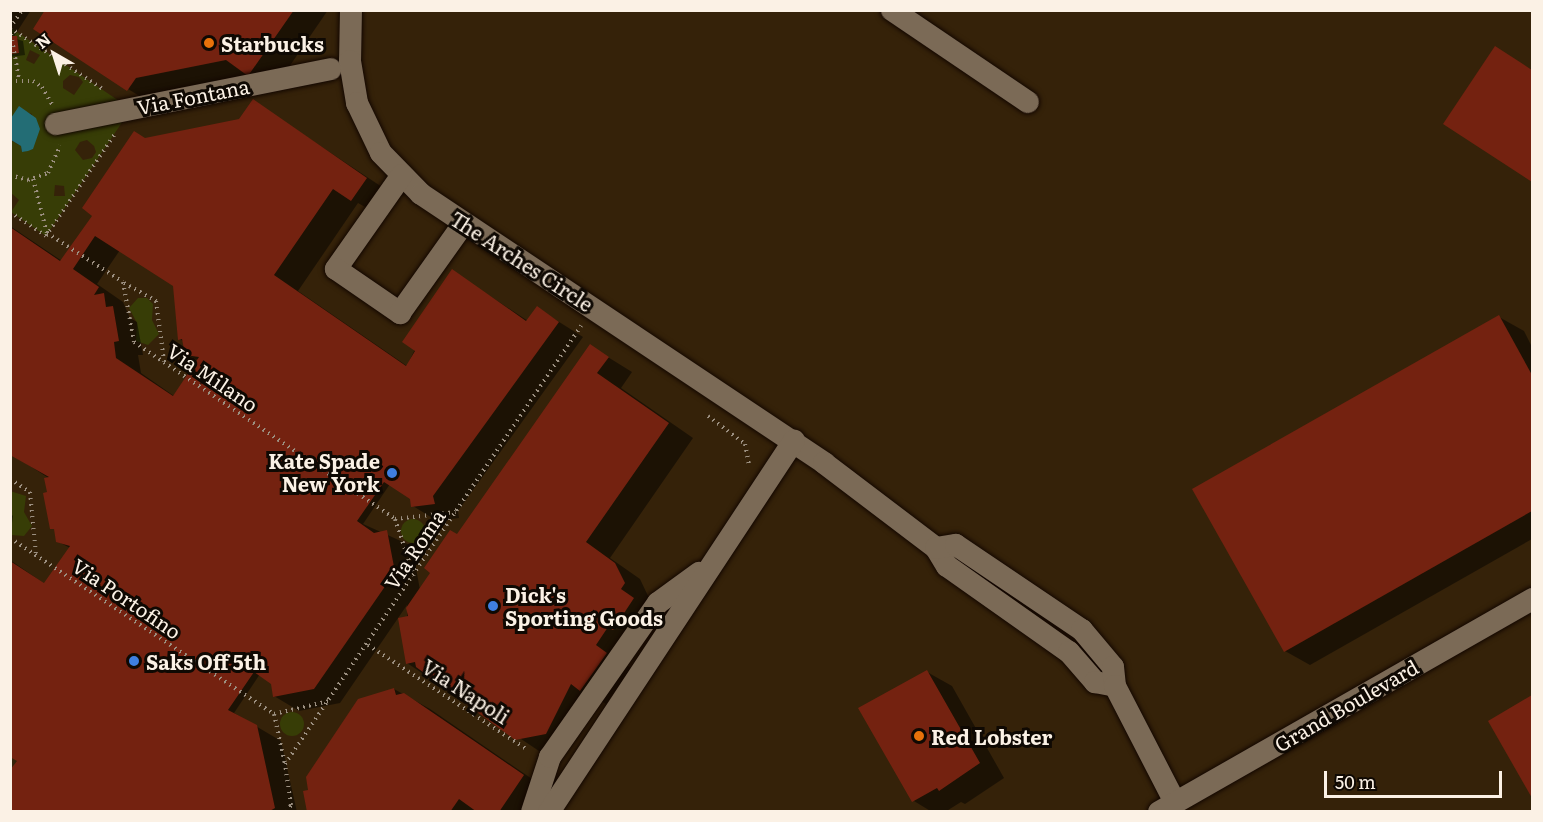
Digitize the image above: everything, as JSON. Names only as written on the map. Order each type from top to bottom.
[{"type":"street","name":"The Arches Circle","points":[[351,10],[350,61],[357,103],[381,153],[421,194],[794,441],[936,548],[956,545],[1082,630],[1113,666],[1115,686],[1167,807]]},
{"type":"street","points":[[892,10],[1028,102]]},
{"type":"street","name":"Via Fontana","points":[[56,124],[331,69]]},
{"type":"street","points":[[402,175],[336,269],[400,313],[464,223]]},
{"type":"street","points":[[549,812],[794,441]]},
{"type":"street","points":[[532,812],[550,757],[658,603],[712,564]]},
{"type":"street","name":"Grand Boulevard","points":[[1167,807],[1533,598]]},
{"type":"path","points":[[19,79],[10,28],[22,10]]},
{"type":"path","points":[[10,81],[19,79],[42,87],[52,102],[60,143],[55,165],[33,179],[10,175]]},
{"type":"path","points":[[33,179],[47,233],[156,301],[164,361]]},
{"type":"path","name":"Via Milano","points":[[123,282],[134,342],[395,519]]},
{"type":"path","name":"Via Roma","points":[[285,764],[368,645],[593,308]]},
{"type":"path","points":[[569,322],[589,335]]},
{"type":"path","points":[[698,409],[745,444],[748,468]]},
{"type":"path","points":[[10,479],[30,492],[36,554]]},
{"type":"path","points":[[414,576],[395,519],[457,512]]},
{"type":"path","name":"Via Portofino","points":[[10,538],[274,714]]},
{"type":"path","name":"Via Napoli","points":[[368,645],[537,755],[550,757]]},
{"type":"path","points":[[287,812],[291,805],[274,714],[328,700]]},
{"type":"shaded area","points":[[10,11],[1532,11],[1532,811],[10,811]]},
{"type":"green space","points":[[11,28],[131,109],[46,236],[11,212],[19,200],[11,193],[10,140],[21,146],[22,152],[33,149],[32,114],[26,112],[11,118],[11,54],[19,52],[17,36],[11,36]],"holes":[[[30,50],[40,55],[34,64],[26,60]],[[70,75],[79,77],[83,82],[74,95],[63,88],[63,81]],[[87,140],[94,146],[96,152],[92,158],[83,160],[75,150],[80,142]],[[55,185],[64,186],[65,196],[54,196]]]},
{"type":"green space","points":[[138,298],[147,298],[153,304],[152,320],[159,334],[148,345],[136,341],[137,323],[129,308]]},
{"type":"green space","points":[[10,491],[26,496],[24,512],[32,526],[24,536],[11,535]]},
{"type":"green space","points":[[413,519],[422,522],[425,531],[422,540],[413,543],[404,540],[401,531],[404,522]]},
{"type":"green space","points":[[292,712],[297,713],[303,719],[303,729],[297,735],[292,736],[287,735],[281,729],[280,724],[281,719],[287,713]]},
{"type":"water","points":[[19,106],[36,118],[40,129],[33,149],[22,152],[21,146],[11,140],[11,118]]},
{"type":"building","points":[[45,10],[294,10],[248,76],[226,60],[136,78],[127,91],[33,29]]},
{"type":"building","points":[[10,36],[17,36],[19,53],[10,54]]},
{"type":"building","points":[[1495,46],[1532,70],[1532,182],[1443,124]]},
{"type":"building","points":[[253,99],[367,178],[351,201],[333,189],[274,275],[406,366],[415,351],[402,342],[452,269],[526,321],[537,306],[559,322],[433,496],[435,504],[411,507],[410,499],[384,482],[357,521],[374,533],[387,530],[395,572],[314,689],[273,697],[271,684],[254,672],[228,710],[257,725],[275,808],[268,812],[10,812],[10,770],[17,761],[10,757],[10,561],[44,583],[70,546],[56,542],[54,529],[50,529],[43,493],[47,492],[44,478],[49,477],[10,455],[10,227],[60,261],[92,216],[82,208],[134,131],[145,138],[239,119]],"holes":[[[95,236],[173,286],[178,340],[182,339],[185,355],[199,357],[173,396],[116,358],[114,342],[119,341],[113,306],[106,307],[104,293],[94,295],[99,287],[73,269]]]},
{"type":"building","points":[[1499,315],[1532,375],[1532,511],[1284,652],[1192,489]]},
{"type":"building","points":[[590,344],[609,357],[597,373],[669,423],[586,542],[615,563],[625,583],[621,589],[634,598],[613,630],[608,627],[596,645],[607,653],[580,691],[571,684],[546,734],[515,740],[416,667],[415,662],[406,664],[398,618],[408,616],[406,608],[430,573],[424,568],[450,530],[457,534]]},
{"type":"building","name":"Red Lobster","points":[[927,670],[980,763],[939,791],[937,788],[912,802],[858,708]]},
{"type":"building","points":[[394,688],[396,695],[404,693],[524,775],[499,812],[477,812],[459,799],[450,812],[307,812],[303,791],[308,790],[306,777],[358,699]]},
{"type":"building","points":[[1532,695],[1532,798],[1488,721]]},
{"type":"place","name":"Starbucks","points":[[209,43]]},
{"type":"place","name":"Kate Spade New York","points":[[392,473]]},
{"type":"place","name":"Dick's Sporting Goods","points":[[493,606]]},
{"type":"place","name":"Saks Off 5th","points":[[134,661]]},
{"type":"place","name":"Red Lobster","points":[[919,736]]}]
